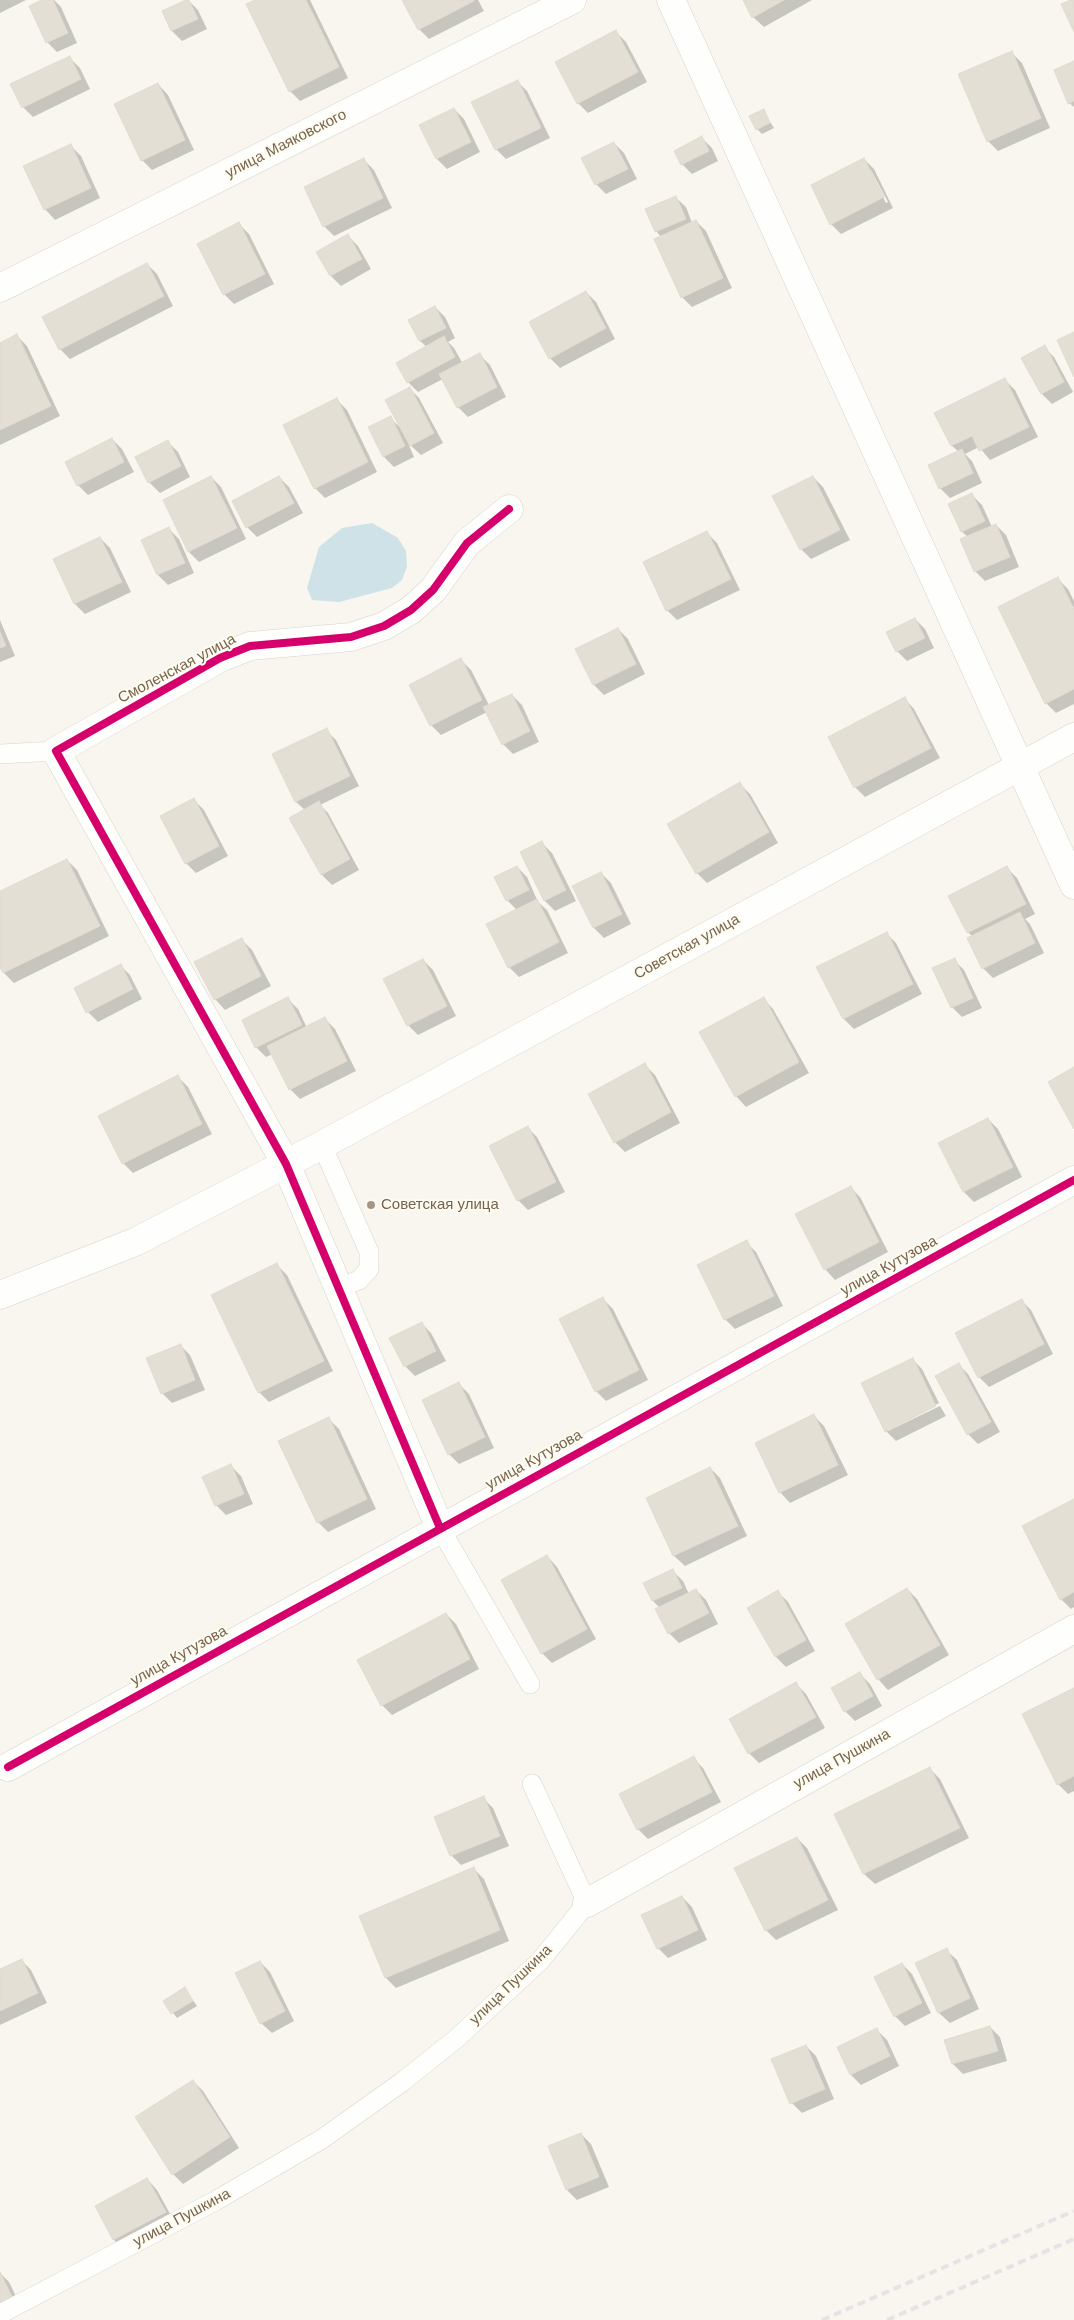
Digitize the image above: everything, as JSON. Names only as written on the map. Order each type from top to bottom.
[{"type":"street","name":"улица Маяковского","points":[[0,288],[572,0]]},
{"type":"street","points":[[671,0],[1074,884]]},
{"type":"street","name":"Смоленская улица","points":[[56,751],[220,658],[250,646],[351,637],[384,626],[411,610],[433,590],[467,543],[509,509]]},
{"type":"street","name":"Советская улица","points":[[0,1295],[135,1242],[286,1164],[1074,737]]},
{"type":"street","points":[[56,751],[286,1164],[440,1528]]},
{"type":"street","name":"улица Кутузова","points":[[8,1766],[1074,1180]]},
{"type":"street","name":"улица Пушкина","points":[[587,1903],[1074,1629]]},
{"type":"lane","points":[[0,754],[56,751]]},
{"type":"lane","points":[[322,1145],[369,1252],[369,1269],[364,1275],[359,1280],[338,1288]]},
{"type":"lane","points":[[440,1528],[530,1684]]},
{"type":"lane","points":[[532,1784],[587,1903]]},
{"type":"lane","name":"улица Пушкина","points":[[0,2314],[215,2201],[322,2139],[402,2082],[456,2039],[540,1961],[587,1903]]},
{"type":"shaded area","points":[[372,523],[398,538],[406,551],[407,567],[402,580],[392,588],[339,602],[312,600],[307,588],[319,547],[342,528]]},
{"type":"building","points":[[42,0],[53,0],[68,33],[46,43],[29,6]]},
{"type":"building","points":[[189,0],[198,19],[171,31],[162,11]]},
{"type":"building","points":[[255,0],[306,0],[339,67],[289,92],[246,4]]},
{"type":"building","points":[[402,0],[474,0],[474,1],[418,30]]},
{"type":"building","points":[[743,0],[784,0],[752,18]]},
{"type":"building","points":[[1074,0],[1074,32],[1061,4]]},
{"type":"building","points":[[616,30],[638,72],[577,104],[555,62]]},
{"type":"building","points":[[1012,51],[1041,118],[987,142],[958,74]]},
{"type":"building","points":[[70,56],[81,79],[22,108],[10,84]]},
{"type":"building","points":[[1074,61],[1074,101],[1068,104],[1054,70]]},
{"type":"building","points":[[518,80],[541,128],[495,150],[471,102]]},
{"type":"building","points":[[158,83],[185,140],[141,161],[114,104]]},
{"type":"building","points":[[454,108],[471,142],[436,159],[419,125]]},
{"type":"building","points":[[764,109],[770,123],[756,130],[749,116]]},
{"type":"building","points":[[702,136],[709,151],[681,165],[674,151]]},
{"type":"building","points":[[614,142],[628,169],[595,185],[581,158]]},
{"type":"building","points":[[71,144],[91,188],[44,210],[23,166]]},
{"type":"building","points":[[364,158],[383,198],[323,227],[304,187]]},
{"type":"building","points":[[864,158],[884,197],[830,225],[811,185]]},
{"type":"building","points":[[676,196],[686,219],[655,232],[645,209]]},
{"type":"building","points":[[696,220],[723,278],[681,298],[654,239]]},
{"type":"building","points":[[239,222],[265,274],[223,295],[197,244]]},
{"type":"building","points":[[348,234],[362,259],[330,276],[316,252]]},
{"type":"building","points":[[147,263],[164,296],[59,350],[42,317]]},
{"type":"building","points":[[586,291],[606,328],[549,359],[529,322]]},
{"type":"building","points":[[435,306],[446,328],[419,341],[408,320]]},
{"type":"building","points":[[1074,332],[1074,377],[1057,340]]},
{"type":"building","points":[[17,334],[51,406],[0,430],[0,343]]},
{"type":"building","points":[[444,336],[455,357],[407,383],[396,363]]},
{"type":"building","points":[[1045,345],[1064,382],[1041,394],[1021,358]]},
{"type":"building","points":[[480,353],[497,387],[457,408],[439,374]]},
{"type":"building","points":[[1005,378],[1029,427],[979,451],[972,436],[951,446],[934,413]]},
{"type":"building","points":[[410,387],[434,433],[410,446],[385,400]]},
{"type":"building","points":[[337,398],[368,462],[314,489],[283,425]]},
{"type":"building","points":[[391,416],[405,446],[383,457],[368,427]]},
{"type":"building","points":[[112,438],[124,462],[77,486],[65,462]]},
{"type":"building","points":[[168,440],[181,466],[148,483],[135,457]]},
{"type":"building","points":[[962,449],[973,473],[939,489],[928,465]]},
{"type":"building","points":[[211,476],[237,528],[188,552],[163,500]]},
{"type":"building","points":[[279,476],[294,503],[246,528],[232,501]]},
{"type":"building","points":[[813,476],[840,530],[800,550],[772,496]]},
{"type":"building","points":[[972,493],[985,521],[961,532],[948,504]]},
{"type":"building","points":[[996,524],[1010,557],[974,572],[960,539]]},
{"type":"building","points":[[169,527],[185,563],[157,575],[141,540]]},
{"type":"building","points":[[707,531],[731,579],[666,611],[643,562]]},
{"type":"building","points":[[100,537],[122,582],[74,604],[53,559]]},
{"type":"building","points":[[1058,577],[1074,609],[1074,689],[1045,704],[998,607]]},
{"type":"building","points":[[915,618],[925,638],[896,652],[886,632]]},
{"type":"building","points":[[618,628],[636,664],[593,685],[575,649]]},
{"type":"building","points":[[0,632],[6,646],[0,648]]},
{"type":"building","points":[[461,658],[482,700],[430,726],[409,685]]},
{"type":"building","points":[[512,694],[530,731],[502,745],[483,707]]},
{"type":"building","points":[[905,697],[931,748],[854,788],[828,737]]},
{"type":"building","points":[[327,728],[350,776],[295,802],[272,754]]},
{"type":"building","points":[[740,782],[769,832],[696,874],[667,824]]},
{"type":"building","points":[[194,798],[219,846],[185,864],[160,816]]},
{"type":"building","points":[[319,801],[350,859],[321,875],[289,818]]},
{"type":"building","points":[[542,841],[566,890],[544,901],[520,852]]},
{"type":"building","points":[[67,859],[100,926],[3,973],[0,967],[0,891]]},
{"type":"building","points":[[517,866],[529,890],[506,901],[494,877]]},
{"type":"building","points":[[1007,866],[1026,904],[967,933],[948,896]]},
{"type":"building","points":[[601,872],[622,914],[593,928],[572,886]]},
{"type":"building","points":[[537,899],[559,942],[508,968],[486,924]]},
{"type":"building","points":[[1020,912],[1035,943],[982,969],[967,938]]},
{"type":"building","points":[[887,932],[913,984],[843,1019],[816,967]]},
{"type":"building","points":[[242,938],[261,976],[214,1000],[194,962]]},
{"type":"building","points":[[955,958],[973,998],[951,1008],[932,968]]},
{"type":"building","points":[[423,959],[447,1006],[407,1026],[383,979]]},
{"type":"building","points":[[121,964],[133,989],[86,1013],[74,988]]},
{"type":"building","points":[[288,997],[302,1025],[255,1048],[242,1020]]},
{"type":"building","points":[[764,997],[799,1062],[735,1097],[699,1032]]},
{"type":"building","points":[[325,1017],[347,1061],[289,1090],[267,1046]]},
{"type":"building","points":[[645,1063],[671,1112],[614,1143],[588,1094]]},
{"type":"building","points":[[1074,1067],[1074,1129],[1048,1082]]},
{"type":"building","points":[[178,1075],[202,1124],[122,1164],[98,1116]]},
{"type":"building","points":[[988,1118],[1013,1167],[963,1192],[938,1143]]},
{"type":"building","points":[[528,1126],[556,1182],[517,1201],[489,1146]]},
{"type":"building","points":[[851,1186],[879,1242],[824,1270],[795,1214]]},
{"type":"building","points":[[747,1240],[774,1296],[724,1320],[697,1265]]},
{"type":"building","points":[[277,1263],[324,1361],[258,1393],[211,1295]]},
{"type":"building","points":[[603,1297],[639,1370],[595,1392],[559,1319]]},
{"type":"building","points":[[1022,1299],[1044,1344],[978,1378],[955,1333]]},
{"type":"building","points":[[422,1322],[436,1351],[404,1367],[389,1338]]},
{"type":"building","points":[[181,1344],[195,1380],[161,1394],[146,1358]]},
{"type":"building","points":[[913,1358],[936,1406],[885,1432],[861,1383]]},
{"type":"building","points":[[959,1363],[991,1422],[967,1435],[935,1376]]},
{"type":"building","points":[[459,1382],[485,1437],[448,1455],[422,1400]]},
{"type":"building","points":[[814,1414],[838,1465],[779,1493],[755,1443]]},
{"type":"building","points":[[329,1417],[367,1499],[317,1523],[278,1441]]},
{"type":"building","points":[[231,1464],[244,1494],[215,1506],[202,1477]]},
{"type":"building","points":[[710,1467],[738,1526],[673,1556],[646,1498]]},
{"type":"building","points":[[1074,1499],[1074,1592],[1060,1600],[1022,1526]]},
{"type":"building","points":[[547,1555],[587,1629],[541,1654],[501,1580]]},
{"type":"building","points":[[673,1569],[682,1588],[652,1601],[643,1583]]},
{"type":"building","points":[[907,1588],[940,1645],[877,1680],[845,1624]]},
{"type":"building","points":[[696,1589],[709,1613],[668,1634],[655,1609]]},
{"type":"building","points":[[778,1590],[806,1640],[775,1657],[747,1608]]},
{"type":"building","points":[[446,1613],[470,1659],[381,1706],[357,1660]]},
{"type":"building","points":[[860,1672],[873,1696],[844,1712],[831,1688]]},
{"type":"building","points":[[796,1682],[816,1717],[748,1754],[729,1719]]},
{"type":"building","points":[[1074,1688],[1074,1776],[1057,1785],[1022,1714]]},
{"type":"building","points":[[694,1756],[712,1792],[637,1830],[619,1794]]},
{"type":"building","points":[[930,1767],[960,1828],[863,1874],[834,1814]]},
{"type":"building","points":[[484,1796],[500,1836],[450,1856],[434,1817]]},
{"type":"building","points":[[797,1837],[828,1900],[765,1931],[734,1868]]},
{"type":"building","points":[[474,1867],[500,1930],[385,1978],[359,1916]]},
{"type":"building","points":[[682,1896],[698,1930],[657,1949],[641,1915]]},
{"type":"building","points":[[947,1948],[970,1998],[938,2013],[915,1963]]},
{"type":"building","points":[[22,1959],[38,1993],[0,2011],[0,1969]]},
{"type":"building","points":[[260,1961],[285,2011],[260,2024],[235,1973]]},
{"type":"building","points":[[902,1963],[922,2003],[894,2017],[874,1977]]},
{"type":"building","points":[[185,1987],[193,2001],[171,2014],[163,2001]]},
{"type":"building","points":[[990,2026],[998,2051],[952,2064],[944,2040]]},
{"type":"building","points":[[877,2028],[890,2056],[850,2075],[837,2047]]},
{"type":"building","points":[[806,2045],[825,2089],[790,2104],[771,2059]]},
{"type":"building","points":[[193,2080],[230,2137],[172,2175],[135,2117]]},
{"type":"building","points":[[581,2133],[599,2177],[566,2190],[548,2146]]},
{"type":"building","points":[[147,2178],[166,2212],[113,2240],[95,2206]]},
{"type":"building","points":[[0,2272],[14,2301],[0,2307]]},
{"type":"railway","points":[[822,2320],[1074,2211]]},
{"type":"railway","points":[[887,2320],[1074,2239]]},
{"type":"cycle path","points":[[440,1528],[286,1164],[56,751],[220,658],[250,646],[351,637],[384,626],[411,610],[433,590],[467,543],[509,509]]},
{"type":"cycle path","points":[[8,1767],[1074,1180]]},
{"type":"place","name":"Советская улица","points":[[371,1205]]}]
